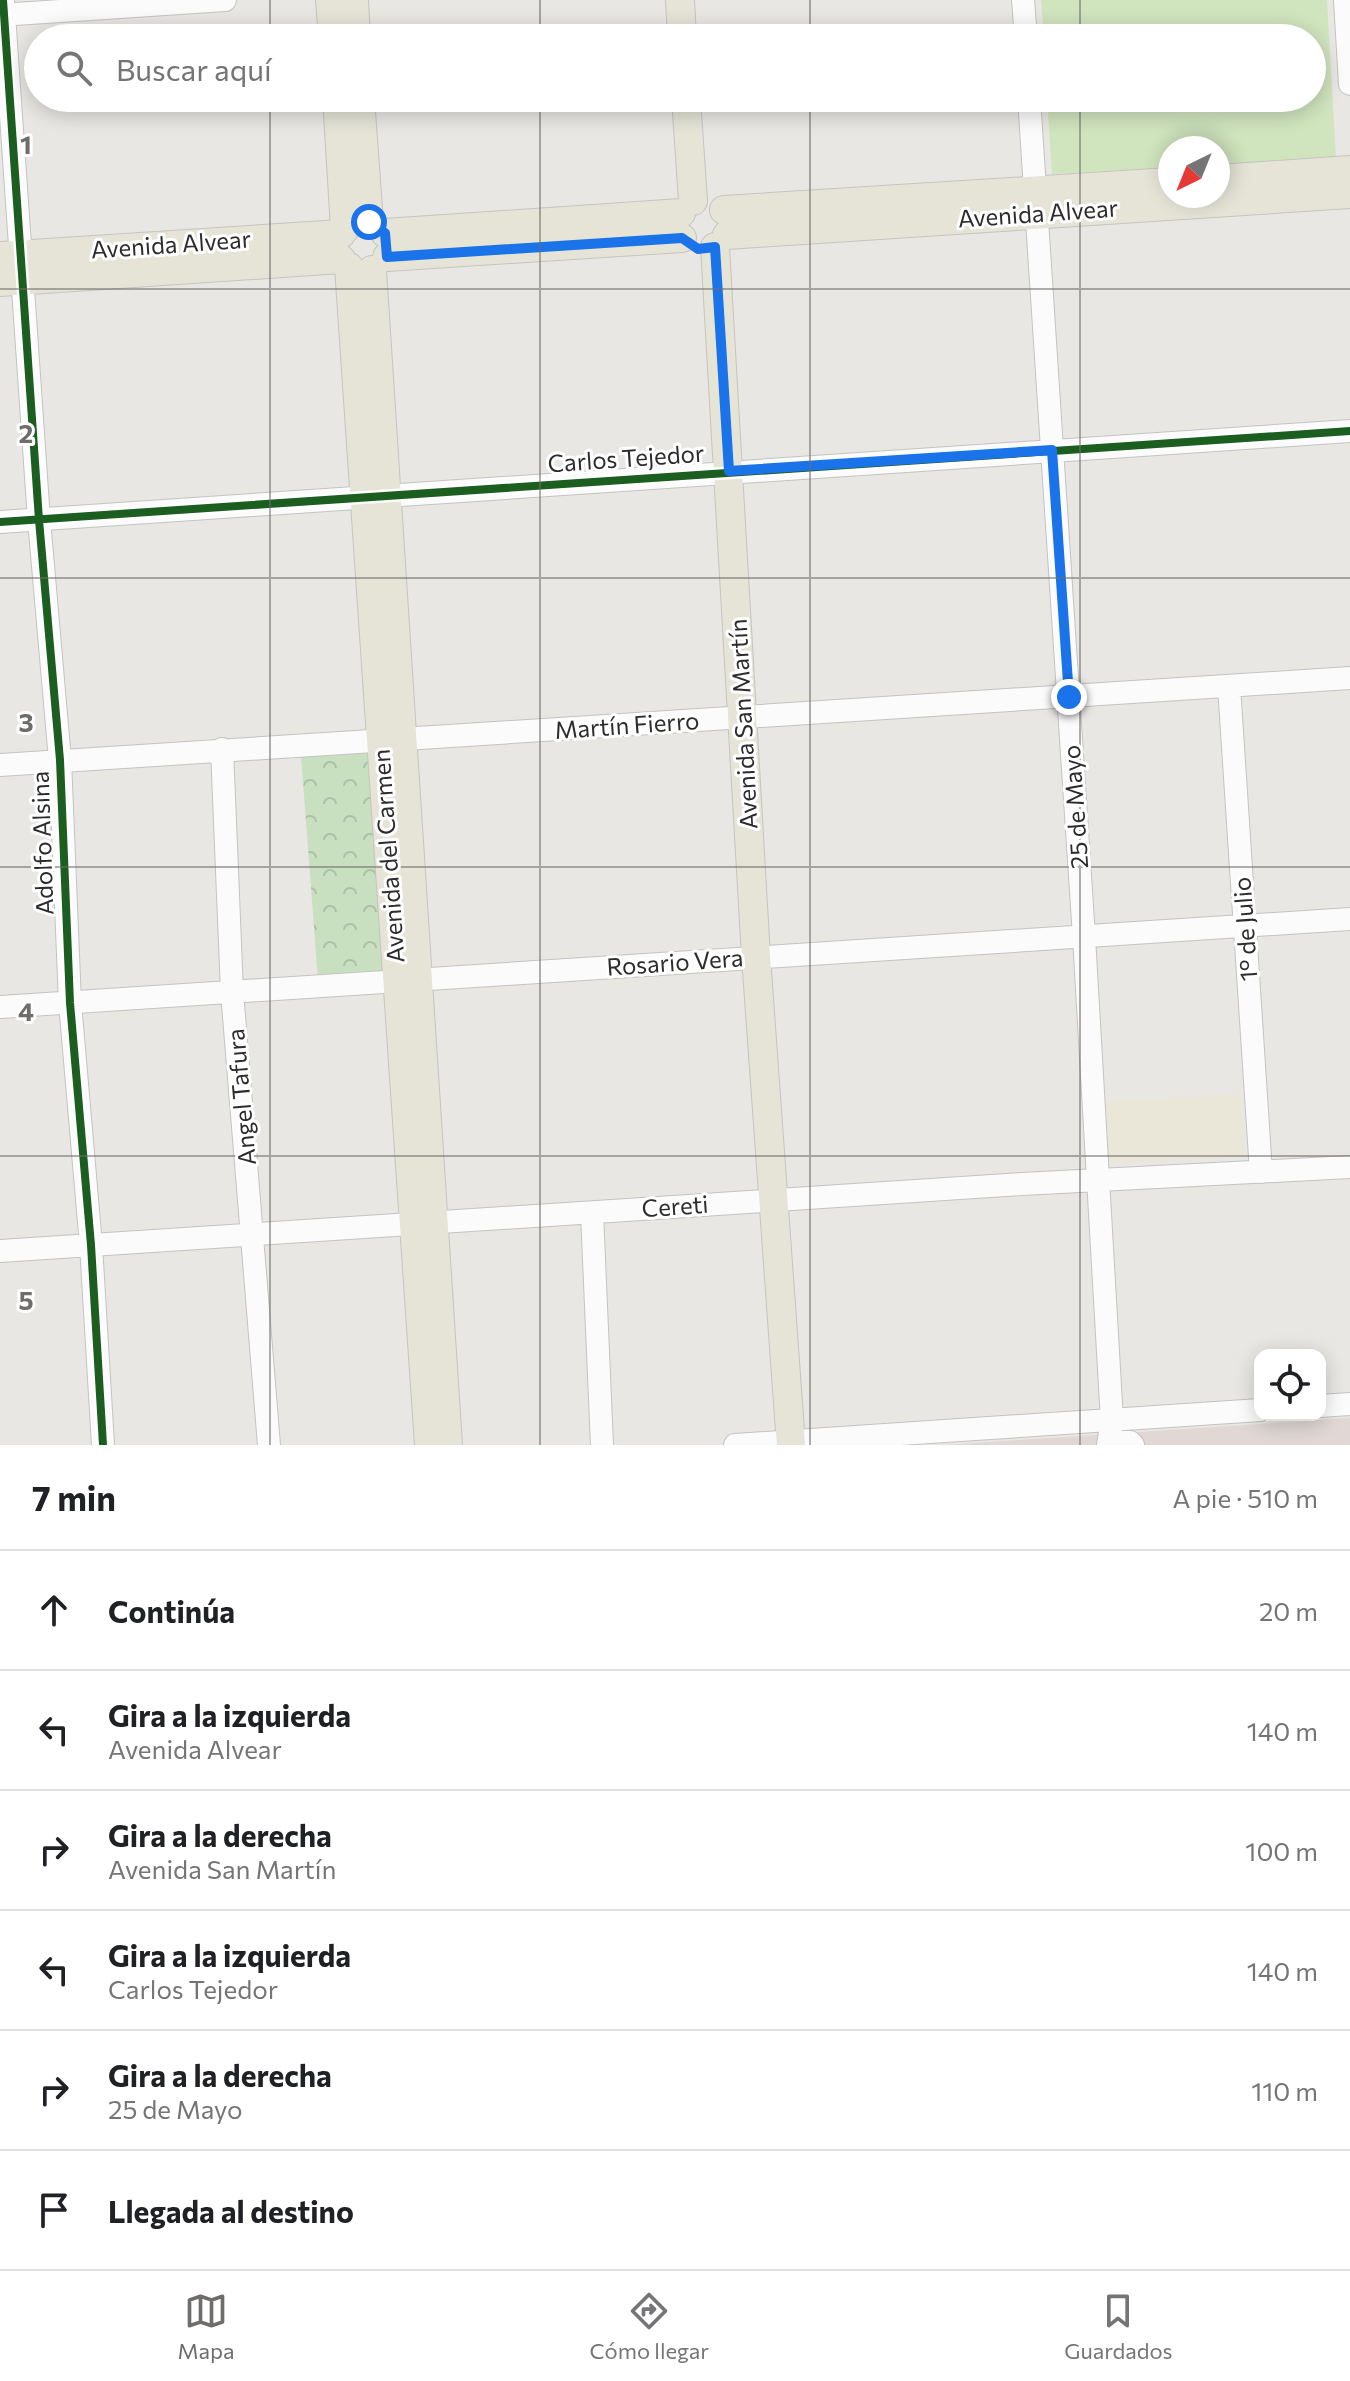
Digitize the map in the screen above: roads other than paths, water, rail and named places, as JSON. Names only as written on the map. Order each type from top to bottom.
[{"type":"main road","points":[[330,0],[332,24]]},
{"type":"main road","points":[[354,0],[355,24]]},
{"type":"main road","points":[[680,0],[681,24]]},
{"type":"main road","points":[[696,0],[697,24]]},
{"type":"main road","name":"Avenida del Carmen","points":[[339,112],[361,246]]},
{"type":"main road","name":"Avenida del Carmen","points":[[360,112],[361,246],[392,742],[425,1224],[448,1445]]},
{"type":"main road","name":"Avenida San Martín","points":[[688,112],[703,224],[783,1443]]},
{"type":"main road","points":[[702,112],[703,224]]},
{"type":"main road","points":[[1230,178],[1350,170]]},
{"type":"main road","name":"Avenida Alvear","points":[[1036,202],[1158,184]]},
{"type":"main road","name":"Avenida Alvear","points":[[10,268],[1036,202],[1350,194]]},
{"type":"main road","name":"Avenida del Carmen","points":[[425,1224],[429,1445]]},
{"type":"street","points":[[3,10],[225,0]]},
{"type":"street","points":[[1023,0],[1025,24]]},
{"type":"street","points":[[1345,0],[1350,84]]},
{"type":"street","name":"Adolfo Alsina","points":[[3,10],[10,268],[39,520],[60,760],[70,1003],[91,1245],[103,1445]]},
{"type":"street","name":"25 de Mayo","points":[[1030,112],[1084,937],[1110,1436]]},
{"type":"street","name":"Carlos Tejedor","points":[[0,522],[1350,431]]},
{"type":"street","name":"Martín Fierro","points":[[0,765],[1350,678]]},
{"type":"street","name":"1° de Julio","points":[[1229,686],[1261,1172]]},
{"type":"street","name":"Angel Tafura","points":[[222,749],[232,992],[255,1235],[269,1445]]},
{"type":"street","name":"Rosario Vera","points":[[0,1007],[1350,919]]},
{"type":"street","name":"Cereti","points":[[0,1251],[1097,1180],[1350,1167]]},
{"type":"street","points":[[592,1213],[602,1445]]},
{"type":"street","points":[[1326,1406],[1350,1404]]},
{"type":"street","points":[[735,1445],[1110,1436],[1254,1411]]},
{"type":"street","points":[[1110,1436],[1133,1445]]}]
